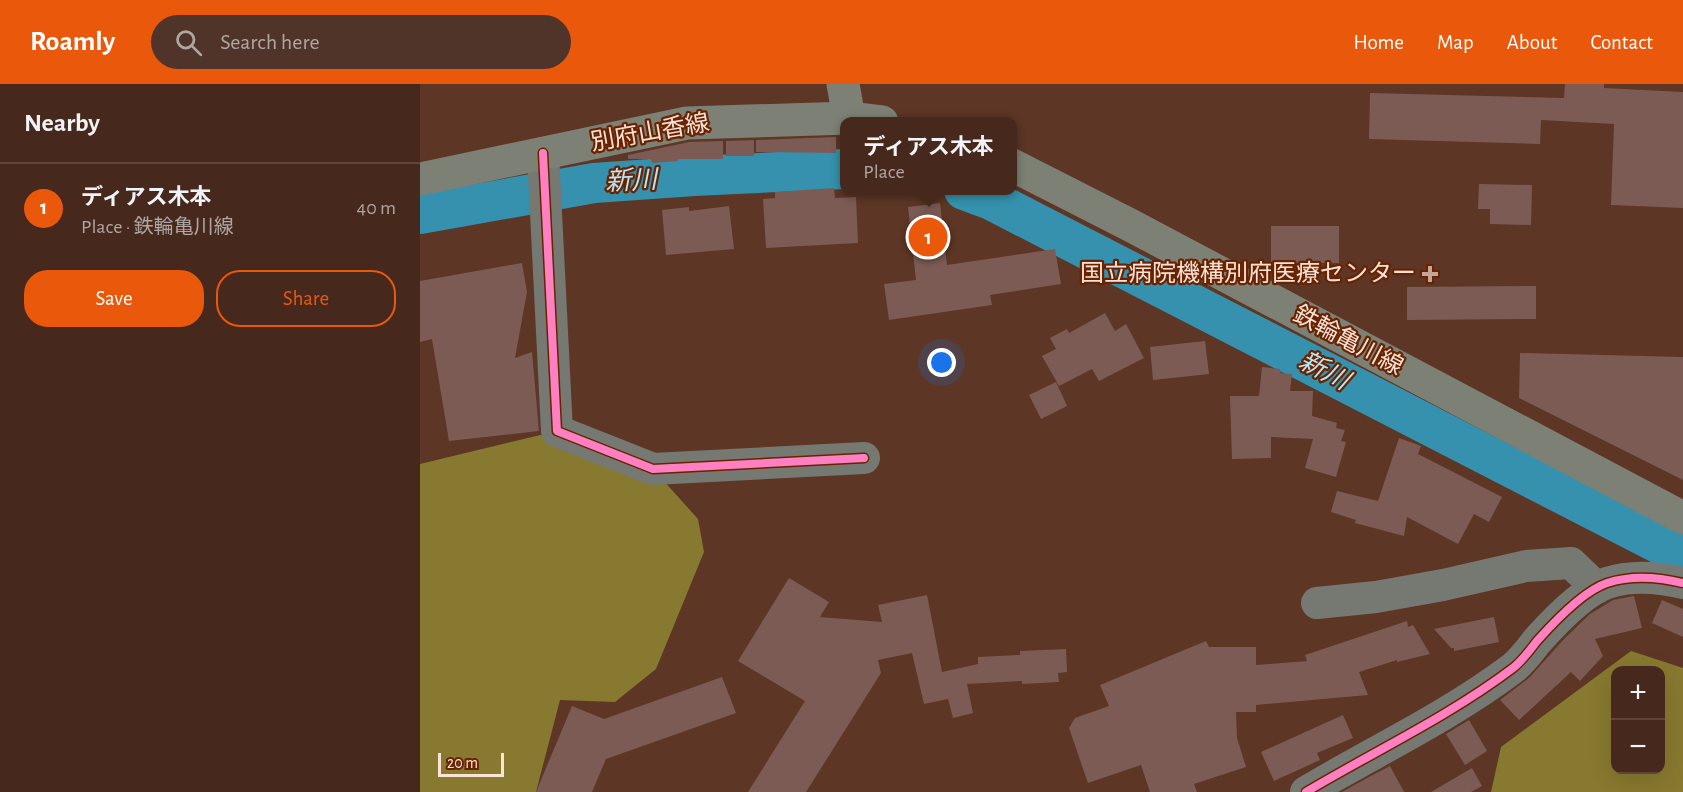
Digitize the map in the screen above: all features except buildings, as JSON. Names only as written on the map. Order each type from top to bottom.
[{"type":"main road","points":[[843,84],[849,117]]},
{"type":"main road","name":"別府山香線","points":[[420,179],[687,123],[840,118]]},
{"type":"main road","name":"鉄輪亀川線","points":[[1017,168],[1683,518]]},
{"type":"street","points":[[543,153],[557,431],[653,469],[864,458]]},
{"type":"street","points":[[1317,603],[1387,595],[1526,566],[1548,564],[1571,563],[1597,588]]},
{"type":"street","points":[[1306,792],[1349,766],[1415,732],[1474,696],[1516,666],[1576,603],[1605,583],[1629,578],[1663,578],[1683,583]]},
{"type":"shaded area","points":[[557,431],[653,469],[698,519],[704,552],[656,669],[615,702],[560,700],[536,792],[420,792],[420,464]]},
{"type":"shaded area","points":[[1631,651],[1683,668],[1683,792],[1491,792],[1501,747]]},
{"type":"waterway","name":"新川","points":[[420,214],[594,183],[840,169]]},
{"type":"waterway","name":"新川","points":[[978,195],[1683,556]]},
{"type":"cycle path","points":[[543,153],[557,431],[653,469],[864,458]]},
{"type":"cycle path","points":[[1306,792],[1437,718],[1488,686],[1516,665],[1560,616],[1598,587],[1616,580],[1635,578],[1664,579],[1683,583]]},
{"type":"place","name":"ディアス木本","points":[[928,237]]},
{"type":"place","name":"国立病院機構別府医療センター","points":[[1430,274]]}]
